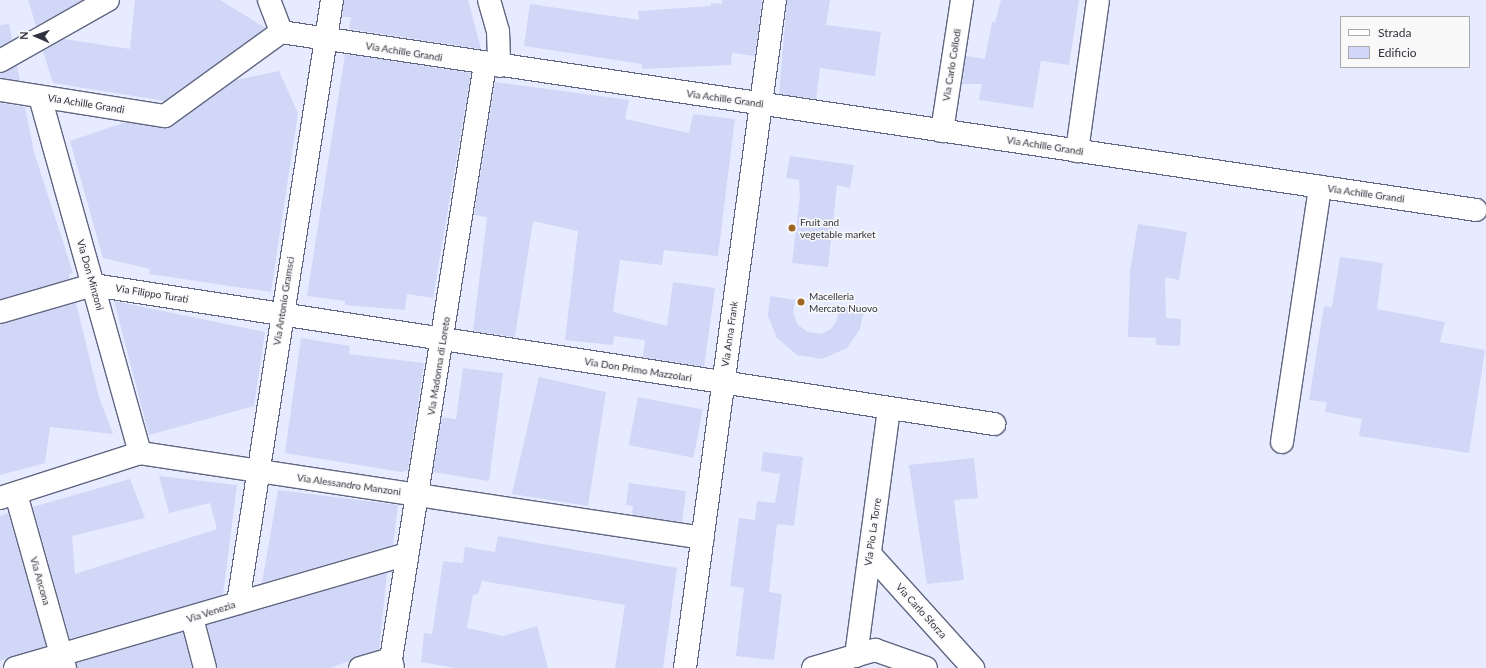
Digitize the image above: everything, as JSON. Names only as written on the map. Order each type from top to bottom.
[{"type":"street","points":[[0,61],[108,0]]},
{"type":"street","points":[[270,0],[281,32]]},
{"type":"street","name":"Via Antonio Gramsci","points":[[238,603],[257,472],[332,0]]},
{"type":"street","name":"Via Madonna di Loreto","points":[[392,663],[417,494],[498,31],[489,0]]},
{"type":"street","name":"Via Anna Frank","points":[[685,668],[775,0]]},
{"type":"street","name":"Via Carlo Collodi","points":[[942,131],[962,0]]},
{"type":"street","points":[[1077,151],[1098,0]]},
{"type":"street","name":"Via Achille Grandi","points":[[0,90],[165,116],[281,32],[492,65],[1476,210]]},
{"type":"street","name":"Via Don Minzoni","points":[[40,97],[140,453]]},
{"type":"street","points":[[1282,442],[1320,187]]},
{"type":"street","name":"Via Filippo Turati","points":[[0,312],[93,285],[282,315]]},
{"type":"street","name":"Via Don Primo Mazzolari","points":[[282,315],[724,384],[994,424]]},
{"type":"street","name":"Via Pio La Torre","points":[[856,656],[889,408]]},
{"type":"street","name":"Via Alessandro Manzoni","points":[[8,496],[140,453],[257,472],[417,494],[703,538]]},
{"type":"street","name":"Via Ancona","points":[[8,496],[63,661]]},
{"type":"street","name":"Via Venezia","points":[[14,668],[63,661],[238,603],[407,554]]},
{"type":"street","name":"Via Carlo Sforza","points":[[870,554],[973,668]]},
{"type":"street","points":[[192,618],[205,668]]},
{"type":"street","points":[[813,668],[875,650],[926,668]]},
{"type":"street","points":[[360,668],[392,663]]},
{"type":"building","points":[[28,0],[83,0],[36,26]]},
{"type":"building","points":[[135,0],[220,0],[266,28],[165,101],[53,83],[43,51],[64,39],[130,49]]},
{"type":"building","points":[[344,0],[468,0],[481,49],[349,29],[351,17],[342,17]]},
{"type":"building","points":[[722,0],[762,0],[755,56],[732,53],[731,65],[642,69],[642,64],[524,46],[530,4],[639,20],[638,11],[711,6],[711,3],[722,4]]},
{"type":"building","points":[[787,0],[830,0],[826,25],[881,32],[875,76],[820,68],[816,99],[779,94]]},
{"type":"building","points":[[1001,0],[1079,0],[1069,65],[1041,61],[1033,108],[979,100],[982,84],[962,84],[966,56],[985,59],[992,22],[995,22]]},
{"type":"building","points":[[9,24],[12,40],[0,47],[0,25]]},
{"type":"building","points":[[345,54],[471,73],[433,298],[407,294],[405,310],[345,305],[345,301],[307,296]]},
{"type":"building","points":[[17,66],[20,81],[0,78],[0,73]]},
{"type":"building","points":[[279,71],[298,113],[271,292],[149,274],[150,269],[103,258],[70,141],[126,122],[172,126],[236,80]]},
{"type":"building","points":[[495,82],[629,100],[625,119],[689,133],[693,114],[735,119],[718,256],[664,250],[662,265],[620,260],[613,312],[667,326],[673,282],[715,288],[704,367],[643,357],[645,340],[614,336],[613,345],[565,340],[578,231],[533,221],[515,337],[473,331],[487,217],[474,215]]},
{"type":"building","points":[[0,103],[25,107],[34,152],[73,273],[69,274],[70,279],[0,299]]},
{"type":"building","points":[[790,156],[854,165],[850,188],[837,185],[828,267],[792,263],[800,196],[799,180],[786,178]]},
{"type":"building","points":[[1138,224],[1187,232],[1179,280],[1165,277],[1166,318],[1181,319],[1180,346],[1156,345],[1156,338],[1128,337],[1130,271]]},
{"type":"building","points":[[1340,257],[1383,263],[1377,309],[1445,322],[1440,342],[1485,350],[1469,453],[1359,436],[1362,419],[1325,412],[1327,402],[1309,400],[1324,306],[1332,307]]},
{"type":"building","points":[[770,296],[795,300],[793,313],[798,325],[808,332],[821,334],[831,329],[837,320],[839,306],[864,309],[860,329],[847,348],[822,359],[797,355],[777,338],[768,316]]},
{"type":"building","points":[[114,301],[265,332],[254,406],[149,435]]},
{"type":"building","points":[[76,303],[99,397],[113,434],[50,427],[45,463],[0,475],[0,324]]},
{"type":"building","points":[[301,338],[350,346],[349,354],[424,363],[408,470],[402,472],[285,453]]},
{"type":"building","points":[[463,368],[503,373],[489,481],[433,472],[442,417],[456,419]]},
{"type":"building","points":[[539,377],[606,392],[588,506],[512,494]]},
{"type":"building","points":[[638,397],[703,410],[693,458],[629,445]]},
{"type":"building","points":[[763,452],[803,457],[794,526],[777,524],[769,592],[782,594],[774,660],[736,656],[744,588],[730,586],[739,518],[755,520],[757,501],[775,503],[780,474],[761,471]]},
{"type":"building","points":[[974,458],[978,498],[954,500],[964,580],[927,584],[909,465]]},
{"type":"building","points":[[159,476],[237,485],[223,595],[70,639],[33,507],[130,479],[145,518],[72,536],[75,574],[217,529],[210,503],[169,513]]},
{"type":"building","points":[[629,483],[686,491],[682,522],[632,515],[633,506],[626,505]]},
{"type":"building","points":[[278,490],[398,505],[393,545],[262,583]]},
{"type":"building","points":[[8,513],[46,646],[0,661],[0,516]]},
{"type":"building","points":[[498,536],[677,568],[663,668],[615,668],[625,605],[482,581],[478,594],[473,595],[467,628],[503,636],[537,626],[548,668],[456,668],[421,662],[424,633],[432,634],[443,561],[463,563],[465,547],[495,552]]},
{"type":"building","points":[[387,573],[379,650],[330,668],[217,668],[207,625]]},
{"type":"building","points":[[183,632],[192,668],[77,668],[77,663]]},
{"type":"place","name":"Fruit and vegetable market","points":[[792,228]]},
{"type":"place","name":"Macelleria Mercato Nuovo","points":[[801,302]]}]
